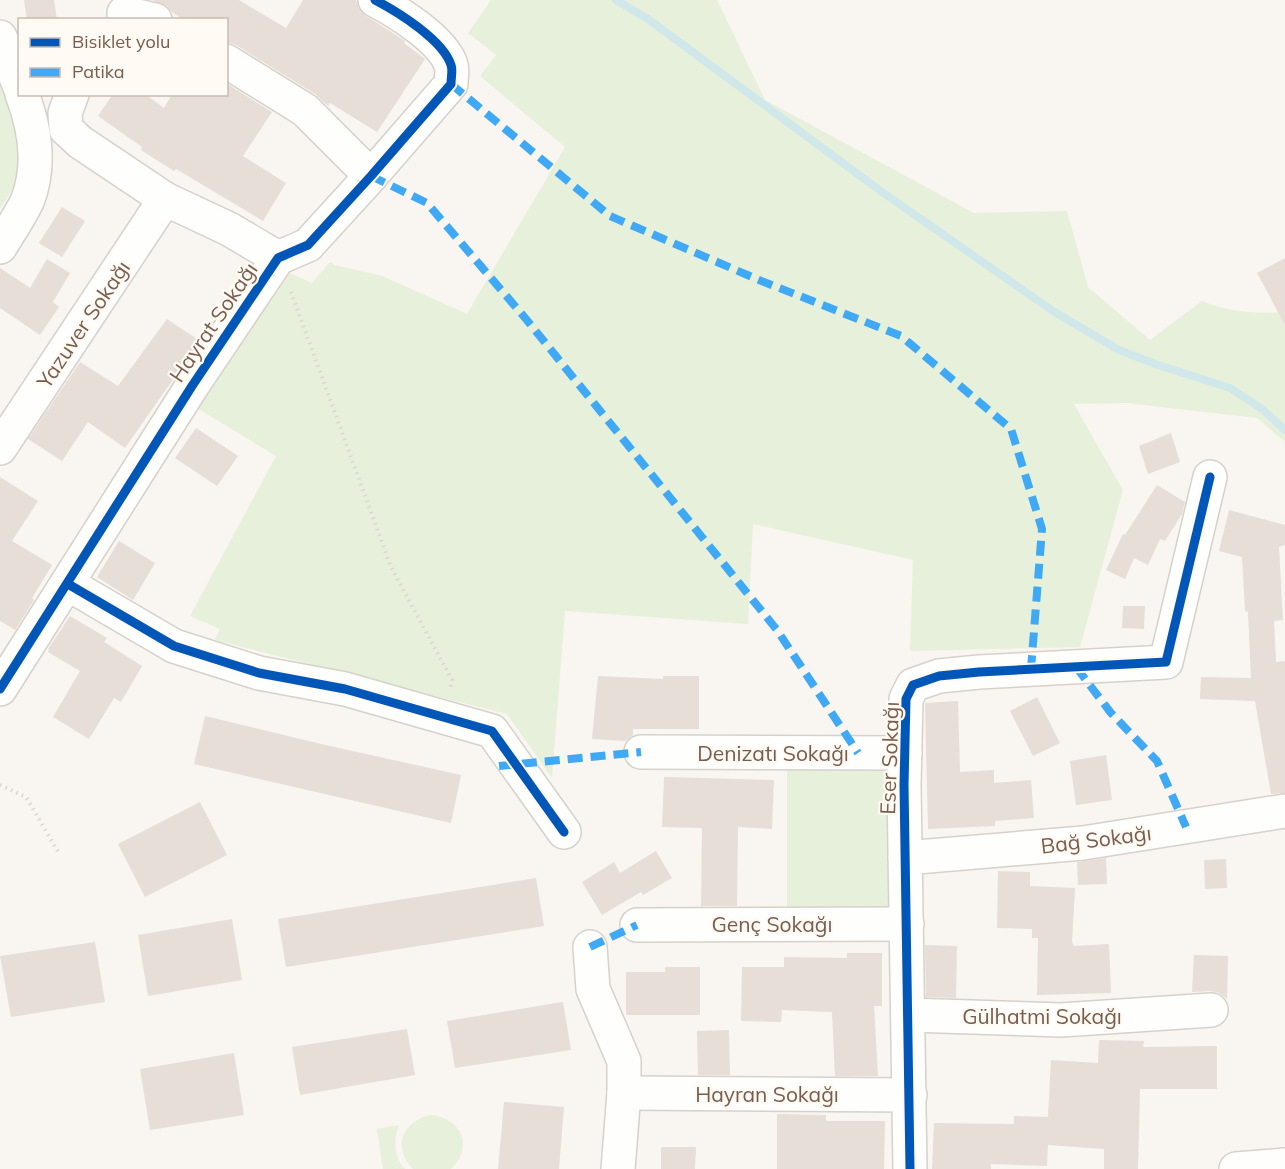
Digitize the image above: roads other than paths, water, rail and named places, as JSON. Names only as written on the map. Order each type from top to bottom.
[{"type":"street","name":"Hayrat Sokağı","points":[[0,689],[192,386],[278,258],[308,245],[451,84],[453,68],[446,52],[402,14],[375,0]]},
{"type":"street","points":[[124,11],[148,18]]},
{"type":"street","points":[[0,37],[18,82]]},
{"type":"street","points":[[228,63],[305,110],[371,176]]},
{"type":"street","points":[[0,247],[28,199],[36,164],[32,121],[23,96]]},
{"type":"street","points":[[71,96],[65,113],[66,129],[80,142],[165,199],[229,229],[278,258]]},
{"type":"street","name":"Yazuver Sokağı","points":[[0,448],[165,199]]},
{"type":"street","name":"Eser Sokağı","points":[[910,1169],[905,858],[906,699],[913,685],[939,676],[1166,662],[1210,477]]},
{"type":"street","points":[[68,584],[174,646],[259,673],[345,689],[492,731],[564,832]]},
{"type":"street","name":"Denizatı Sokağı","points":[[641,752],[905,753]]},
{"type":"street","name":"Bağ Sokağı","points":[[905,858],[1083,843],[1285,811]]},
{"type":"street","name":"Genç Sokağı","points":[[638,925],[907,924]]},
{"type":"street","points":[[590,947],[593,989],[624,1061],[618,1169]]},
{"type":"street","name":"Gülhatmi Sokağı","points":[[909,1015],[1061,1020],[1211,1010]]},
{"type":"street","name":"Hayran Sokağı","points":[[624,1093],[910,1095]]},
{"type":"street","points":[[1236,1169],[1285,1165]]},
{"type":"waterway","points":[[616,0],[648,19],[882,192],[1053,311],[1119,350],[1230,388],[1262,409],[1285,430]]}]
